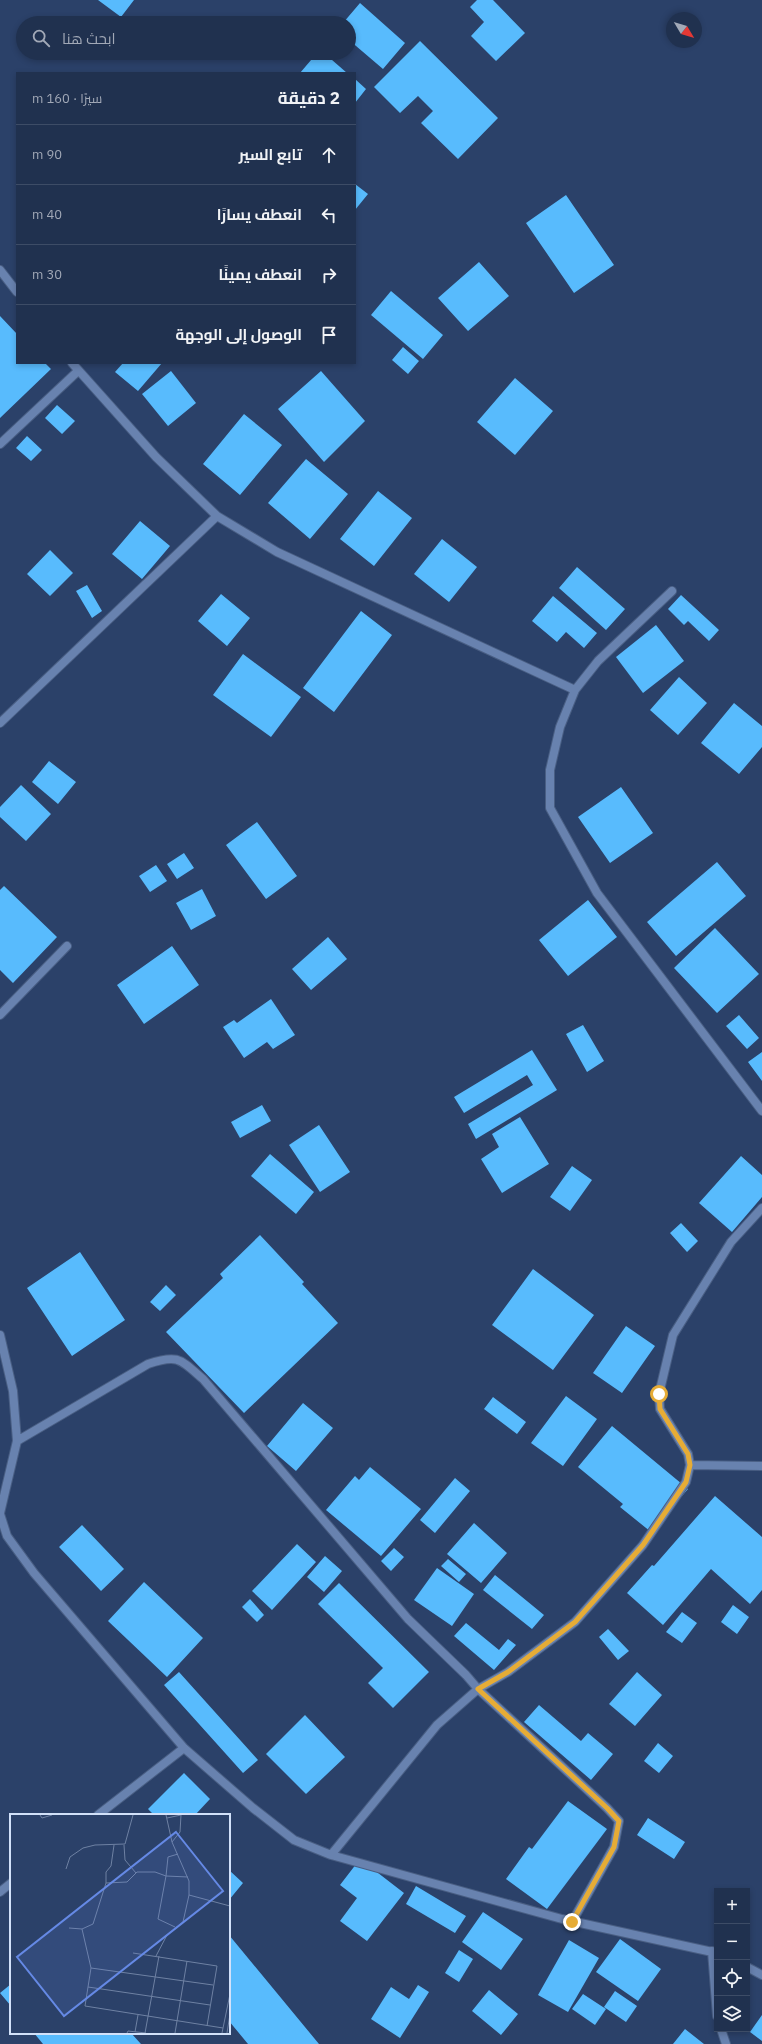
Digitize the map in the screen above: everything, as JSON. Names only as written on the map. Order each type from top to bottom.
[{"type":"street","points":[[0,270],[16,291]]},
{"type":"street","points":[[73,364],[156,457],[217,516],[277,552],[575,690]]},
{"type":"street","points":[[0,444],[78,371]]},
{"type":"street","points":[[0,723],[217,516]]},
{"type":"street","points":[[672,591],[598,661],[575,690],[560,727],[550,770],[550,808],[597,893],[762,1111]]},
{"type":"street","points":[[0,1015],[67,946]]},
{"type":"street","points":[[331,1855],[437,1725],[478,1689],[508,1672],[575,1622],[643,1545],[686,1482],[690,1465],[688,1454],[660,1409],[659,1394],[673,1335],[731,1242],[762,1208]]},
{"type":"street","points":[[0,1335],[13,1391],[17,1441],[0,1514],[6,1536],[34,1573],[184,1748],[253,1808],[294,1840],[331,1855],[572,1922],[714,1952]]},
{"type":"street","points":[[17,1441],[148,1364],[167,1358],[183,1362],[203,1379],[408,1619],[466,1675],[478,1689],[607,1808],[619,1821],[614,1847],[572,1922]]},
{"type":"street","points":[[690,1465],[762,1466]]},
{"type":"street","points":[[99,1814],[184,1748]]},
{"type":"street","points":[[0,1892],[10,1884]]},
{"type":"street","points":[[714,1960],[716,1996]]},
{"type":"street","points":[[750,1969],[762,1975]]},
{"type":"street","points":[[722,2032],[726,2044]]},
{"type":"building","points":[[98,0],[134,0],[122,16]]},
{"type":"building","points":[[477,0],[493,0],[525,33],[496,61],[471,36],[484,22],[470,7]]},
{"type":"building","points":[[360,3],[405,43],[383,69],[356,46],[356,16],[349,16]]},
{"type":"building","points":[[420,41],[498,118],[458,159],[421,123],[433,111],[418,96],[400,113],[374,87]]},
{"type":"building","points":[[311,60],[332,60],[346,72],[301,72]]},
{"type":"building","points":[[356,80],[366,89],[356,102]]},
{"type":"building","points":[[356,185],[368,194],[356,209]]},
{"type":"building","points":[[566,195],[614,265],[574,293],[526,223]]},
{"type":"building","points":[[479,262],[509,296],[468,331],[438,298]]},
{"type":"building","points":[[391,291],[443,335],[423,359],[371,315]]},
{"type":"building","points":[[0,316],[16,333],[16,364],[46,364],[51,369],[0,418]]},
{"type":"building","points":[[403,347],[419,361],[408,374],[392,360]]},
{"type":"building","points":[[122,364],[161,364],[138,391],[115,372]]},
{"type":"building","points":[[171,371],[196,403],[168,426],[142,394]]},
{"type":"building","points":[[321,371],[365,421],[324,462],[278,409]]},
{"type":"building","points":[[515,378],[553,411],[515,455],[477,422]]},
{"type":"building","points":[[57,405],[75,421],[62,434],[45,418]]},
{"type":"building","points":[[244,414],[282,445],[240,495],[203,464]]},
{"type":"building","points":[[27,436],[42,450],[31,461],[16,448]]},
{"type":"building","points":[[306,459],[348,494],[310,539],[268,503]]},
{"type":"building","points":[[378,491],[412,518],[374,566],[340,539]]},
{"type":"building","points":[[140,521],[170,546],[142,579],[112,554]]},
{"type":"building","points":[[442,539],[477,567],[449,602],[414,574]]},
{"type":"building","points":[[50,550],[73,573],[50,596],[27,574]]},
{"type":"building","points":[[577,567],[625,609],[606,630],[559,588]]},
{"type":"building","points":[[87,585],[102,611],[92,618],[76,591]]},
{"type":"building","points":[[221,594],[250,618],[227,646],[198,621]]},
{"type":"building","points":[[681,595],[719,630],[709,641],[688,621],[684,625],[668,609]]},
{"type":"building","points":[[553,596],[597,633],[584,648],[566,632],[557,642],[532,621]]},
{"type":"building","points":[[361,611],[392,635],[334,712],[303,688]]},
{"type":"building","points":[[656,625],[684,661],[643,693],[616,657]]},
{"type":"building","points":[[243,654],[301,697],[271,737],[213,695]]},
{"type":"building","points":[[679,677],[707,703],[678,735],[650,710]]},
{"type":"building","points":[[734,703],[762,726],[762,747],[739,774],[701,743]]},
{"type":"building","points":[[49,761],[76,782],[58,804],[32,782]]},
{"type":"building","points":[[21,785],[51,814],[26,841],[0,817],[0,807]]},
{"type":"building","points":[[621,787],[653,833],[610,863],[578,817]]},
{"type":"building","points":[[257,822],[297,876],[266,899],[226,845]]},
{"type":"building","points":[[184,853],[194,868],[177,879],[167,864]]},
{"type":"building","points":[[717,862],[746,896],[676,956],[647,922]]},
{"type":"building","points":[[156,865],[167,881],[150,892],[139,876]]},
{"type":"building","points":[[4,886],[57,937],[13,983],[0,970],[0,890]]},
{"type":"building","points":[[202,889],[216,916],[191,930],[176,903]]},
{"type":"building","points":[[588,900],[617,937],[568,976],[539,940]]},
{"type":"building","points":[[715,928],[759,974],[717,1013],[674,968]]},
{"type":"building","points":[[328,937],[347,959],[311,990],[292,969]]},
{"type":"building","points":[[172,946],[199,985],[144,1024],[117,985]]},
{"type":"building","points":[[271,999],[295,1035],[273,1049],[267,1042],[244,1058],[223,1027],[234,1020],[237,1023]]},
{"type":"building","points":[[739,1015],[759,1038],[747,1049],[726,1026]]},
{"type":"building","points":[[583,1025],[604,1061],[587,1072],[566,1034]]},
{"type":"building","points":[[532,1050],[557,1090],[476,1139],[468,1124],[533,1085],[527,1075],[464,1113],[454,1097]]},
{"type":"building","points":[[762,1052],[762,1081],[748,1062]]},
{"type":"building","points":[[262,1105],[271,1121],[240,1138],[231,1122]]},
{"type":"building","points":[[520,1117],[549,1164],[502,1193],[481,1159],[499,1147],[492,1134]]},
{"type":"building","points":[[319,1125],[350,1172],[320,1192],[289,1145]]},
{"type":"building","points":[[270,1154],[314,1192],[296,1214],[251,1176]]},
{"type":"building","points":[[741,1156],[762,1175],[762,1197],[732,1232],[699,1203]]},
{"type":"building","points":[[572,1166],[592,1180],[570,1211],[550,1197]]},
{"type":"building","points":[[681,1223],[698,1241],[687,1252],[670,1233]]},
{"type":"building","points":[[260,1235],[304,1282],[302,1284],[338,1323],[244,1413],[166,1332],[223,1278],[220,1274]]},
{"type":"building","points":[[80,1252],[125,1320],[72,1356],[27,1288]]},
{"type":"building","points":[[533,1269],[594,1315],[553,1370],[492,1325]]},
{"type":"building","points":[[166,1285],[176,1295],[160,1311],[150,1302]]},
{"type":"building","points":[[626,1326],[655,1346],[622,1393],[593,1373]]},
{"type":"building","points":[[566,1396],[597,1419],[563,1466],[531,1443]]},
{"type":"building","points":[[493,1397],[526,1422],[517,1434],[484,1409]]},
{"type":"building","points":[[303,1403],[333,1428],[296,1471],[267,1446]]},
{"type":"building","points":[[612,1426],[688,1489],[651,1532],[620,1507],[623,1504],[578,1467]]},
{"type":"building","points":[[370,1467],[421,1509],[381,1556],[326,1510],[355,1476],[359,1480]]},
{"type":"building","points":[[455,1478],[470,1491],[435,1533],[420,1520]]},
{"type":"building","points":[[715,1496],[762,1537],[762,1590],[750,1604],[711,1569],[663,1625],[627,1593],[652,1565],[654,1566]]},
{"type":"building","points":[[474,1523],[507,1553],[481,1583],[447,1554]]},
{"type":"building","points":[[82,1525],[124,1569],[101,1591],[59,1547]]},
{"type":"building","points":[[297,1544],[316,1562],[272,1610],[252,1591]]},
{"type":"building","points":[[394,1548],[404,1557],[391,1571],[381,1561]]},
{"type":"building","points":[[325,1556],[342,1571],[324,1592],[307,1577]]},
{"type":"building","points":[[448,1559],[466,1574],[459,1582],[441,1566]]},
{"type":"building","points":[[437,1568],[474,1594],[452,1626],[414,1600]]},
{"type":"building","points":[[495,1575],[544,1615],[532,1629],[483,1590]]},
{"type":"building","points":[[144,1582],[203,1638],[167,1677],[108,1621]]},
{"type":"building","points":[[339,1583],[429,1672],[393,1708],[368,1683],[383,1668],[318,1604]]},
{"type":"building","points":[[250,1599],[264,1615],[257,1622],[242,1607]]},
{"type":"building","points":[[733,1605],[749,1617],[737,1634],[721,1622]]},
{"type":"building","points":[[682,1612],[697,1623],[682,1643],[666,1632]]},
{"type":"building","points":[[466,1623],[499,1650],[508,1639],[516,1645],[494,1670],[454,1636]]},
{"type":"building","points":[[608,1629],[629,1651],[618,1660],[599,1637]]},
{"type":"building","points":[[179,1672],[258,1760],[243,1773],[164,1685]]},
{"type":"building","points":[[637,1672],[662,1695],[635,1726],[609,1704]]},
{"type":"building","points":[[539,1705],[581,1741],[588,1733],[613,1754],[591,1780],[524,1722]]},
{"type":"building","points":[[305,1715],[345,1757],[306,1794],[266,1754]]},
{"type":"building","points":[[658,1743],[673,1756],[659,1773],[644,1761]]},
{"type":"building","points":[[184,1773],[210,1799],[196,1814],[153,1814],[148,1809]]},
{"type":"building","points":[[568,1801],[607,1829],[547,1909],[506,1879],[529,1847],[532,1849]]},
{"type":"building","points":[[648,1818],[685,1842],[674,1859],[637,1835]]},
{"type":"building","points":[[360,1859],[404,1893],[367,1941],[340,1921],[357,1898],[340,1885]]},
{"type":"building","points":[[230,1871],[243,1883],[230,1899]]},
{"type":"building","points":[[416,1886],[466,1916],[455,1933],[406,1904]]},
{"type":"building","points":[[483,1912],[523,1939],[501,1970],[462,1942]]},
{"type":"building","points":[[230,1936],[319,2044],[248,2044],[230,2022]]},
{"type":"building","points":[[620,1939],[661,1969],[638,2001],[596,1972]]},
{"type":"building","points":[[569,1940],[599,1958],[568,2012],[538,1995]]},
{"type":"building","points":[[459,1950],[473,1959],[459,1982],[445,1973]]},
{"type":"building","points":[[10,1985],[10,2005],[0,1993]]},
{"type":"building","points":[[418,1985],[429,1992],[400,2038],[371,2019],[391,1987],[409,1999]]},
{"type":"building","points":[[489,1990],[518,2014],[501,2035],[472,2011]]},
{"type":"building","points":[[615,1991],[637,2006],[626,2022],[604,2007]]},
{"type":"building","points":[[583,1994],[606,2009],[595,2025],[572,2009]]},
{"type":"building","points":[[762,2015],[762,2041],[750,2032]]},
{"type":"building","points":[[685,2029],[704,2044],[673,2044]]},
{"type":"building","points":[[35,2034],[132,2034],[141,2044],[43,2044]]},
{"type":"route","points":[[572,1922],[614,1847],[619,1821],[607,1808],[478,1689],[508,1672],[575,1622],[643,1545],[686,1482],[690,1465],[688,1454],[660,1409],[659,1394]]}]
